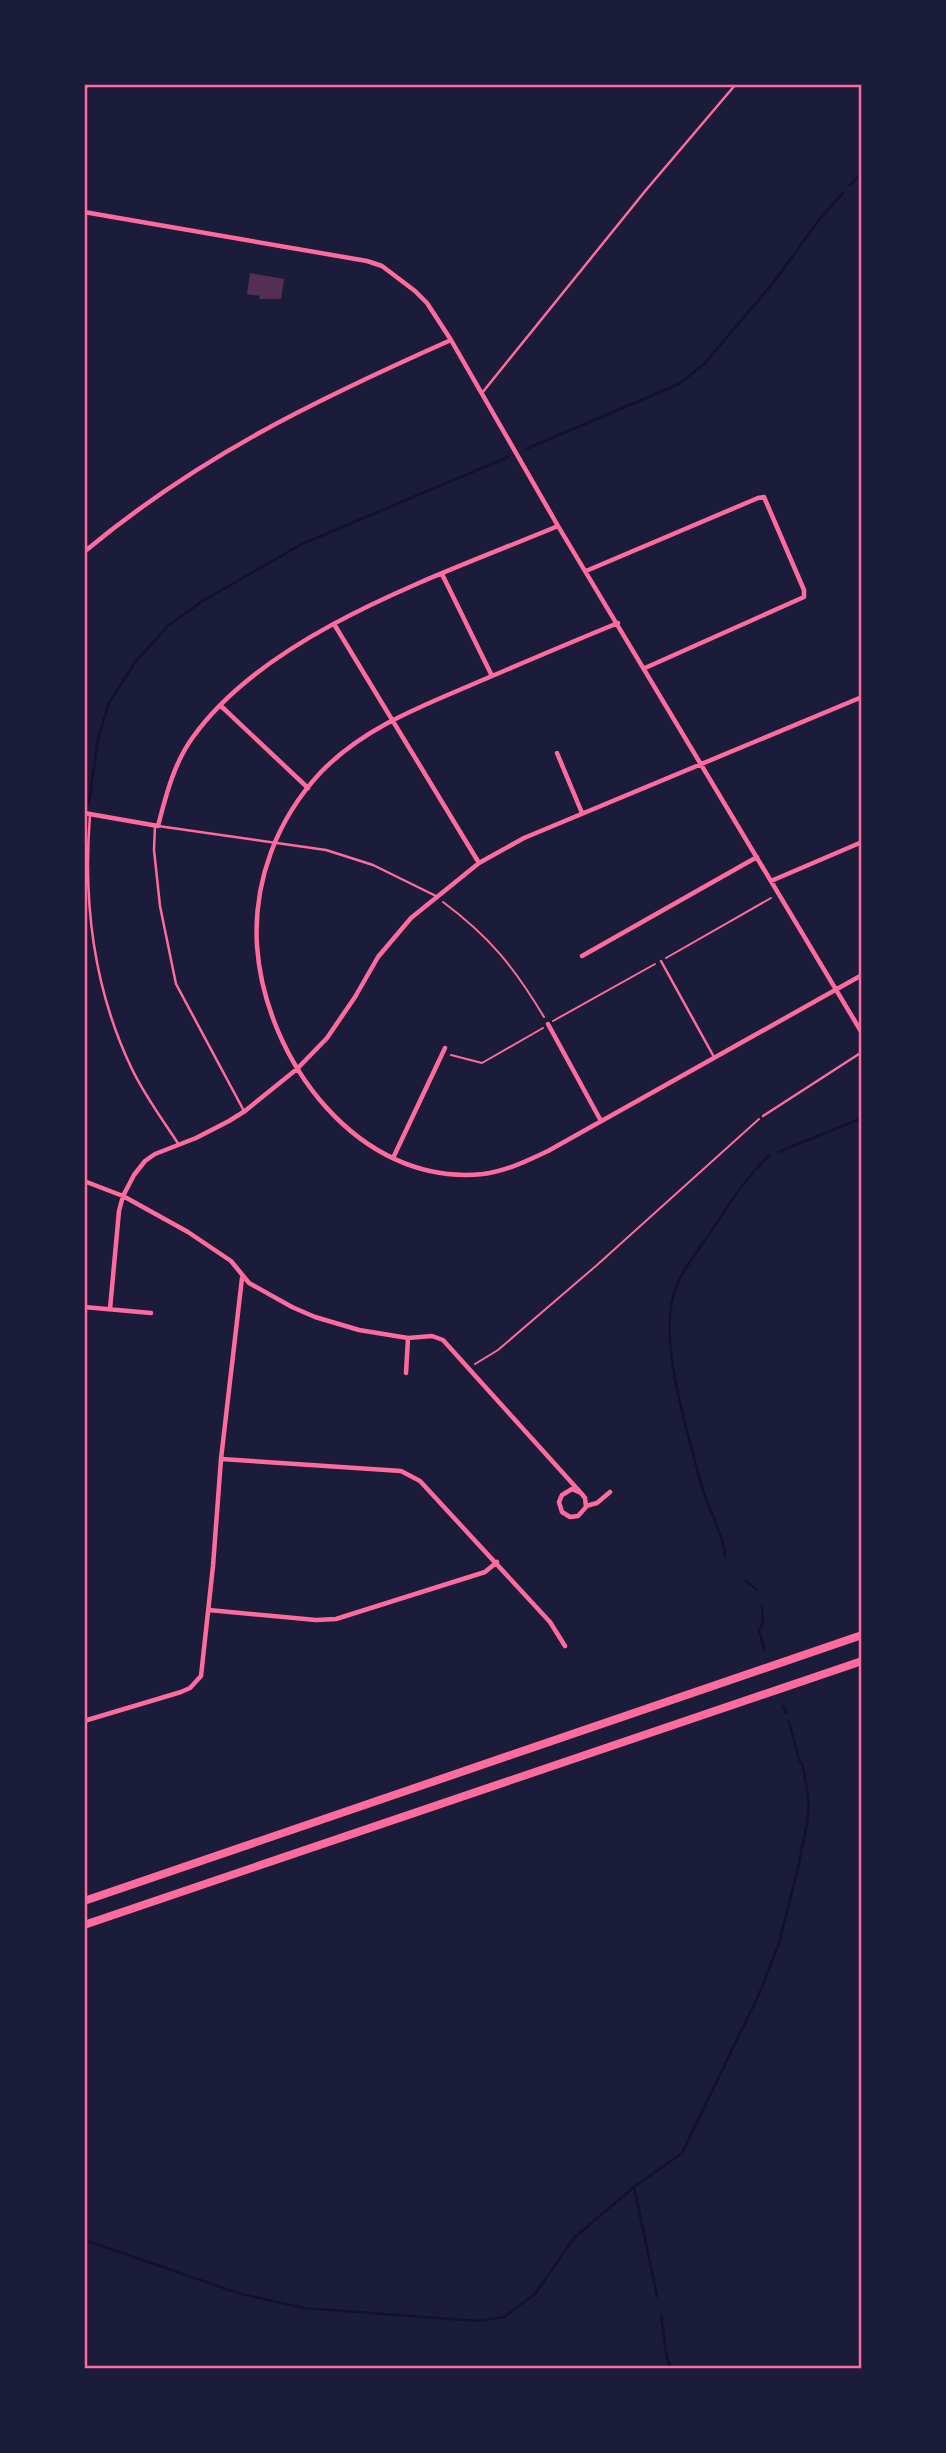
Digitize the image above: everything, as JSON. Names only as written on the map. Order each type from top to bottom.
[{"type":"highway","points":[[84,1901],[862,1634]]},
{"type":"highway","points":[[84,1925],[862,1661]]},
{"type":"street","points":[[84,89],[87,84]]},
{"type":"street","points":[[84,212],[356,258],[382,266],[426,303],[452,340],[558,526],[862,1033]]},
{"type":"street","points":[[84,552],[141,506],[218,455],[330,394],[452,340]]},
{"type":"street","points":[[586,570],[758,498],[764,498],[766,501],[804,590],[804,597],[645,668]]},
{"type":"street","points":[[87,814],[156,825],[177,764],[191,739],[221,706],[265,667],[364,608],[558,526]]},
{"type":"street","points":[[442,574],[492,676]]},
{"type":"street","points":[[618,623],[392,720],[347,749],[308,788],[289,814],[273,842],[266,868],[258,910],[257,946],[267,1000],[297,1069],[336,1117],[366,1143],[393,1158],[422,1170],[445,1174],[496,1172],[522,1164],[548,1151],[862,975]]},
{"type":"street","points":[[334,624],[480,863]]},
{"type":"street","points":[[110,1309],[117,1224],[123,1196],[138,1168],[155,1154],[209,1132],[245,1111],[297,1069],[327,1038],[393,938],[436,896],[480,863],[510,845],[862,697]]},
{"type":"street","points":[[221,706],[308,788]]},
{"type":"street","points":[[557,753],[583,813]]},
{"type":"street","points":[[771,881],[862,842]]},
{"type":"street","points":[[582,956],[757,857]]},
{"type":"street","points":[[548,1024],[601,1121]]},
{"type":"street","points":[[393,1158],[444,1050]]},
{"type":"street","points":[[84,1181],[123,1196],[223,1254],[238,1268],[242,1277],[221,1459],[201,1676],[190,1688],[84,1721]]},
{"type":"street","points":[[242,1277],[275,1299],[315,1317],[359,1331],[408,1338],[432,1336],[443,1340],[469,1367],[581,1493],[585,1498],[586,1506],[581,1514],[567,1516],[560,1509],[559,1499],[572,1489],[581,1493]]},
{"type":"street","points":[[84,1307],[151,1312]]},
{"type":"street","points":[[405,1373],[408,1338]]},
{"type":"street","points":[[221,1459],[401,1471],[409,1474],[426,1487],[497,1562],[551,1622],[565,1646]]},
{"type":"street","points":[[586,1506],[597,1503],[610,1492]]},
{"type":"street","points":[[209,1610],[316,1620],[336,1619],[485,1572],[497,1562]]},
{"type":"lane","points":[[482,393],[646,190],[736,84]]},
{"type":"lane","points":[[87,814],[88,900],[95,959],[103,989],[132,1069],[179,1145]]},
{"type":"lane","points":[[245,1111],[176,984],[160,906],[154,850],[156,825],[326,850],[398,876],[436,896]]},
{"type":"lane","points":[[661,961],[714,1057]]},
{"type":"lane","points":[[763,1116],[862,1052]]},
{"type":"path","points":[[436,896],[473,925],[496,948],[524,983],[548,1024],[482,1063],[444,1050]]},
{"type":"path","points":[[469,1367],[498,1350],[763,1116]]},
{"type":"building","points":[[250,273],[284,279],[281,299],[259,299],[260,296],[247,294]]},
{"type":"waterway","points":[[850,185],[862,172]]},
{"type":"waterway","points":[[526,449],[679,384],[704,364],[773,283],[822,216],[843,193]]},
{"type":"waterway","points":[[89,803],[98,739],[109,703],[135,662],[168,626],[201,602],[302,544],[508,457]]},
{"type":"waterway","points":[[778,1152],[862,1118]]},
{"type":"waterway","points":[[725,1557],[683,1417],[672,1363],[670,1314],[674,1294],[685,1269],[753,1172],[770,1155]]},
{"type":"waterway","points":[[746,1581],[757,1590]]},
{"type":"waterway","points":[[762,1606],[763,1623],[759,1630],[764,1648]]},
{"type":"waterway","points":[[783,1706],[786,1713]]},
{"type":"waterway","points":[[84,2240],[241,2294],[304,2308],[478,2321],[504,2317],[535,2294],[574,2238],[634,2187],[682,2153],[760,1992],[779,1943],[807,1823],[809,1803],[803,1766],[789,1722]]},
{"type":"waterway","points":[[634,2187],[657,2296]]},
{"type":"waterway","points":[[661,2315],[667,2359],[672,2369]]}]
